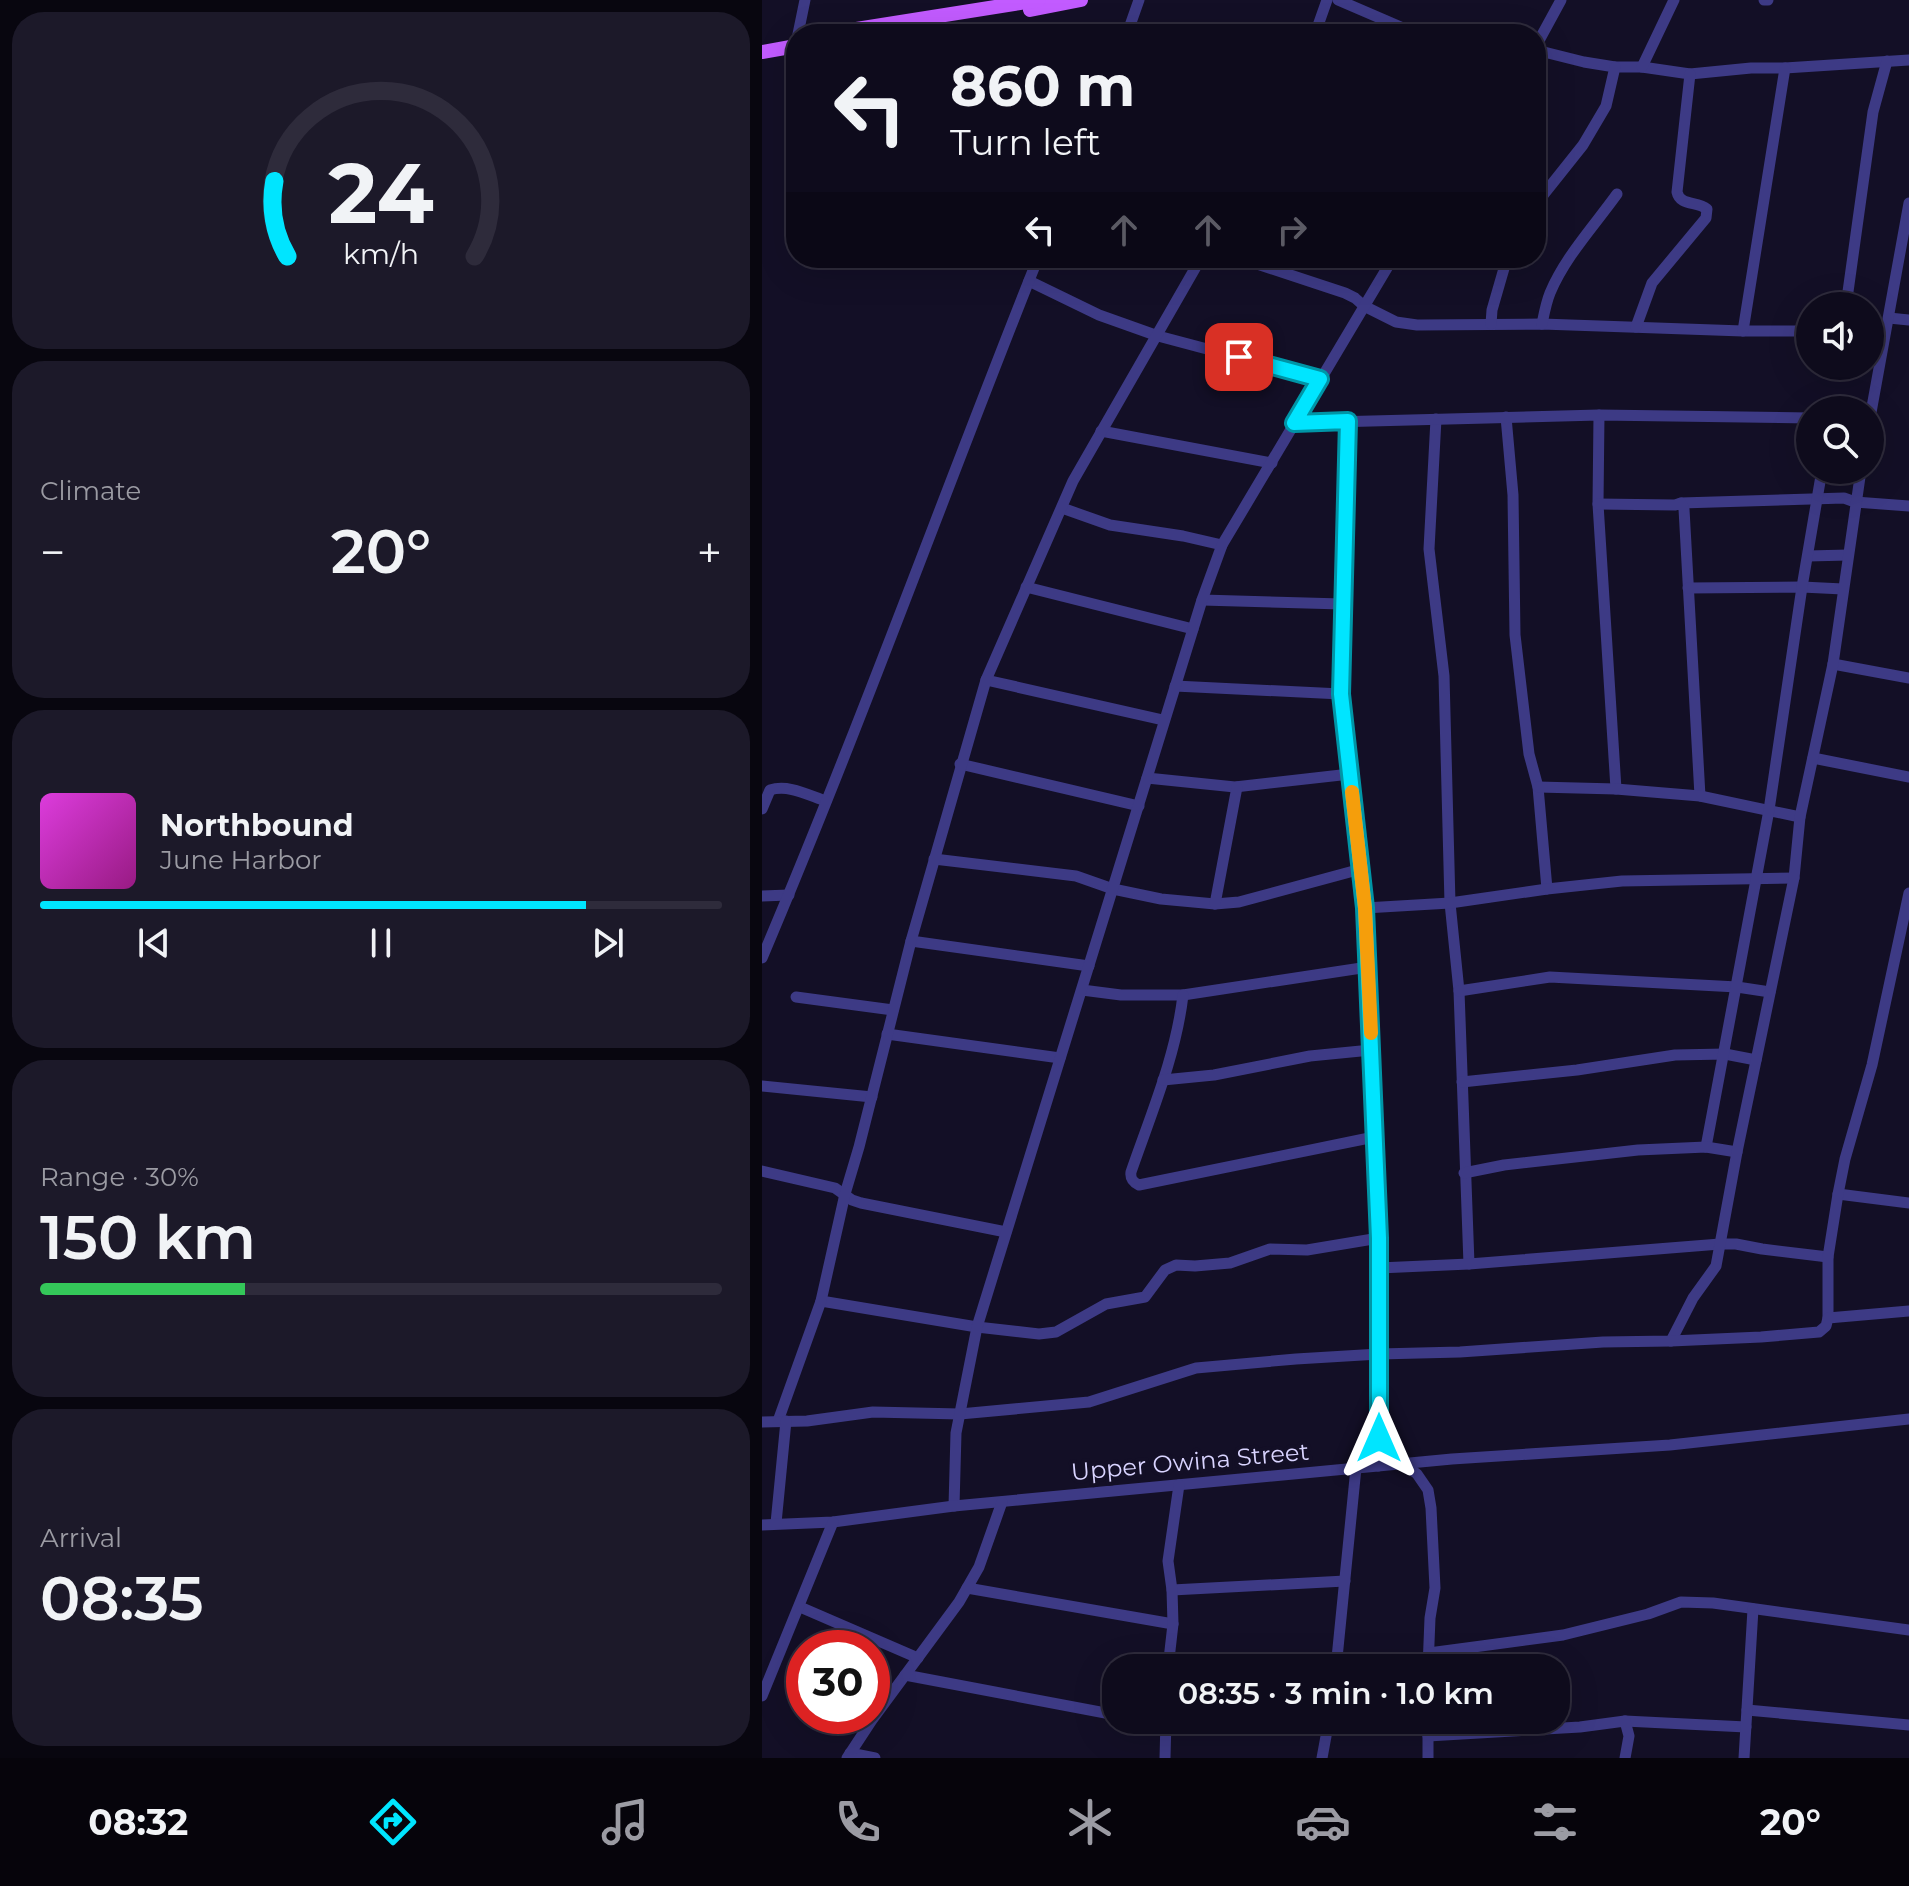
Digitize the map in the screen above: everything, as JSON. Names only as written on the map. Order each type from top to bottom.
[{"type":"main road","points":[[879,24],[975,6],[1039,0]]},
{"type":"main road","points":[[942,24],[1081,0]]},
{"type":"main road","points":[[762,44],[786,44]]},
{"type":"main road","points":[[762,52],[786,46]]},
{"type":"street","points":[[800,24],[805,0]]},
{"type":"street","points":[[1131,24],[1139,0]]},
{"type":"street","points":[[1319,24],[1327,0]]},
{"type":"street","points":[[1338,0],[1394,24]]},
{"type":"street","points":[[1546,29],[1561,0]]},
{"type":"street","points":[[1642,67],[1674,0]]},
{"type":"street","points":[[1546,51],[1615,67],[1642,67],[1690,74],[1909,60]]},
{"type":"street","points":[[1848,292],[1873,112],[1887,61]]},
{"type":"street","points":[[1546,191],[1583,145],[1606,106],[1615,67]]},
{"type":"street","points":[[1743,331],[1785,68]]},
{"type":"street","points":[[1636,327],[1652,283],[1706,218],[1707,209],[1699,204],[1681,201],[1677,192],[1690,74]]},
{"type":"street","points":[[1542,324],[1548,297],[1556,280],[1617,194]]},
{"type":"street","points":[[1874,396],[1909,203]]},
{"type":"street","points":[[762,958],[1034,268]]},
{"type":"street","points":[[776,1523],[782,1421],[821,1301],[845,1194],[911,941],[986,680],[1073,481],[1195,268]]},
{"type":"street","points":[[1269,268],[1345,293],[1396,322],[1417,325],[1542,324],[1796,331]]},
{"type":"street","points":[[954,1506],[956,1433],[977,1327],[1202,600],[1222,545],[1387,268]]},
{"type":"street","points":[[1491,324],[1504,268]]},
{"type":"street","points":[[1029,281],[1099,315],[1158,336],[1320,379]]},
{"type":"street","points":[[1889,318],[1909,320]]},
{"type":"street","points":[[1294,423],[1599,415],[1796,418]]},
{"type":"street","points":[[1599,415],[1598,504],[1616,789]]},
{"type":"street","points":[[1506,417],[1513,495],[1515,635],[1529,754],[1538,787],[1547,889]]},
{"type":"street","points":[[1436,419],[1429,549],[1444,676],[1450,903],[1459,991],[1469,1264]]},
{"type":"street","points":[[1348,421],[1341,694],[1365,908],[1368,967],[1379,1238],[1378,1466]]},
{"type":"street","points":[[1101,431],[1272,463]]},
{"type":"street","points":[[1706,1147],[1769,810],[1820,484]]},
{"type":"street","points":[[1671,1341],[1693,1298],[1716,1266],[1794,878],[1800,817],[1833,664],[1858,484]]},
{"type":"street","points":[[1598,504],[1675,505],[1844,498],[1855,502],[1909,506]]},
{"type":"street","points":[[1681,503],[1684,509],[1700,796]]},
{"type":"street","points":[[1062,508],[1110,525],[1171,533],[1222,545]]},
{"type":"street","points":[[1808,556],[1848,555]]},
{"type":"street","points":[[1026,587],[1193,629]]},
{"type":"street","points":[[1688,588],[1843,589]]},
{"type":"street","points":[[1202,600],[1342,604]]},
{"type":"street","points":[[1833,664],[1909,678]]},
{"type":"street","points":[[986,680],[1163,720]]},
{"type":"street","points":[[1175,686],[1341,694]]},
{"type":"street","points":[[1813,758],[1909,777]]},
{"type":"street","points":[[960,764],[1139,806]]},
{"type":"street","points":[[1147,778],[1237,787],[1350,774]]},
{"type":"street","points":[[762,809],[766,789],[778,787],[826,801]]},
{"type":"street","points":[[1215,904],[1237,787]]},
{"type":"street","points":[[1538,787],[1700,796],[1800,817]]},
{"type":"street","points":[[934,859],[1076,876],[1113,889],[1161,899],[1215,904],[1239,902],[1361,869]]},
{"type":"street","points":[[1365,908],[1450,903],[1622,881],[1794,878]]},
{"type":"street","points":[[762,1422],[807,1421],[873,1412],[960,1414],[1089,1402],[1196,1368],[1379,1354],[1819,1332],[1826,1326],[1828,1318],[1828,1257],[1845,1159],[1872,1065],[1909,893]]},
{"type":"street","points":[[762,896],[789,895]]},
{"type":"street","points":[[911,941],[1089,966]]},
{"type":"street","points":[[1082,990],[1121,995],[1183,995],[1368,967]]},
{"type":"street","points":[[1459,991],[1550,977],[1737,987],[1770,992]]},
{"type":"street","points":[[1183,995],[1180,1024],[1131,1172],[1133,1182],[1139,1185],[1374,1137]]},
{"type":"street","points":[[796,997],[893,1010]]},
{"type":"street","points":[[887,1034],[1060,1058]]},
{"type":"street","points":[[1163,1080],[1214,1075],[1310,1056],[1371,1050]]},
{"type":"street","points":[[1462,1082],[1577,1070],[1675,1055],[1725,1054],[1756,1060]]},
{"type":"street","points":[[762,1086],[872,1097]]},
{"type":"street","points":[[1464,1173],[1504,1165],[1638,1150],[1706,1147],[1737,1152]]},
{"type":"street","points":[[762,1171],[826,1185],[861,1203],[1006,1232]]},
{"type":"street","points":[[1838,1194],[1909,1203]]},
{"type":"street","points":[[821,1301],[1039,1334],[1056,1332],[1106,1304],[1145,1297],[1165,1270],[1176,1265],[1230,1263],[1270,1249],[1307,1250],[1379,1238]]},
{"type":"street","points":[[1379,1268],[1720,1244],[1828,1257]]},
{"type":"street","points":[[1828,1318],[1909,1311]]},
{"type":"street","name":"Upper Owina Street","points":[[762,1525],[833,1522],[954,1506],[1378,1466],[1670,1445],[1909,1419]]},
{"type":"street","points":[[1404,1464],[1417,1474],[1428,1490],[1431,1508],[1435,1588],[1429,1653],[1563,1635],[1648,1614],[1681,1602],[1713,1603],[1909,1630]]},
{"type":"street","points":[[1337,1654],[1356,1468]]},
{"type":"street","points":[[1170,1654],[1173,1624],[1168,1561],[1179,1485]]},
{"type":"street","points":[[875,1758],[848,1755],[959,1602],[979,1567],[1002,1502]]},
{"type":"street","points":[[762,1696],[833,1522]]},
{"type":"street","points":[[1172,1590],[1345,1581]]},
{"type":"street","points":[[967,1588],[1173,1624]]},
{"type":"street","points":[[800,1607],[918,1658]]},
{"type":"street","points":[[1744,1758],[1753,1609]]},
{"type":"street","points":[[905,1675],[1102,1712]]},
{"type":"street","points":[[1747,1710],[1909,1725]]},
{"type":"street","points":[[1428,1758],[1428,1736],[1580,1727],[1625,1721],[1746,1727]]},
{"type":"street","points":[[1625,1721],[1629,1736],[1625,1758]]},
{"type":"street","points":[[1165,1758],[1166,1734]]},
{"type":"street","points":[[1322,1758],[1326,1734]]},
{"type":"slow traffic","points":[[1352,792],[1365,908],[1371,1033]]},
{"type":"route","points":[[1239,357],[1320,379],[1294,423],[1348,421],[1341,694],[1365,908],[1379,1238],[1379,1438]]}]
